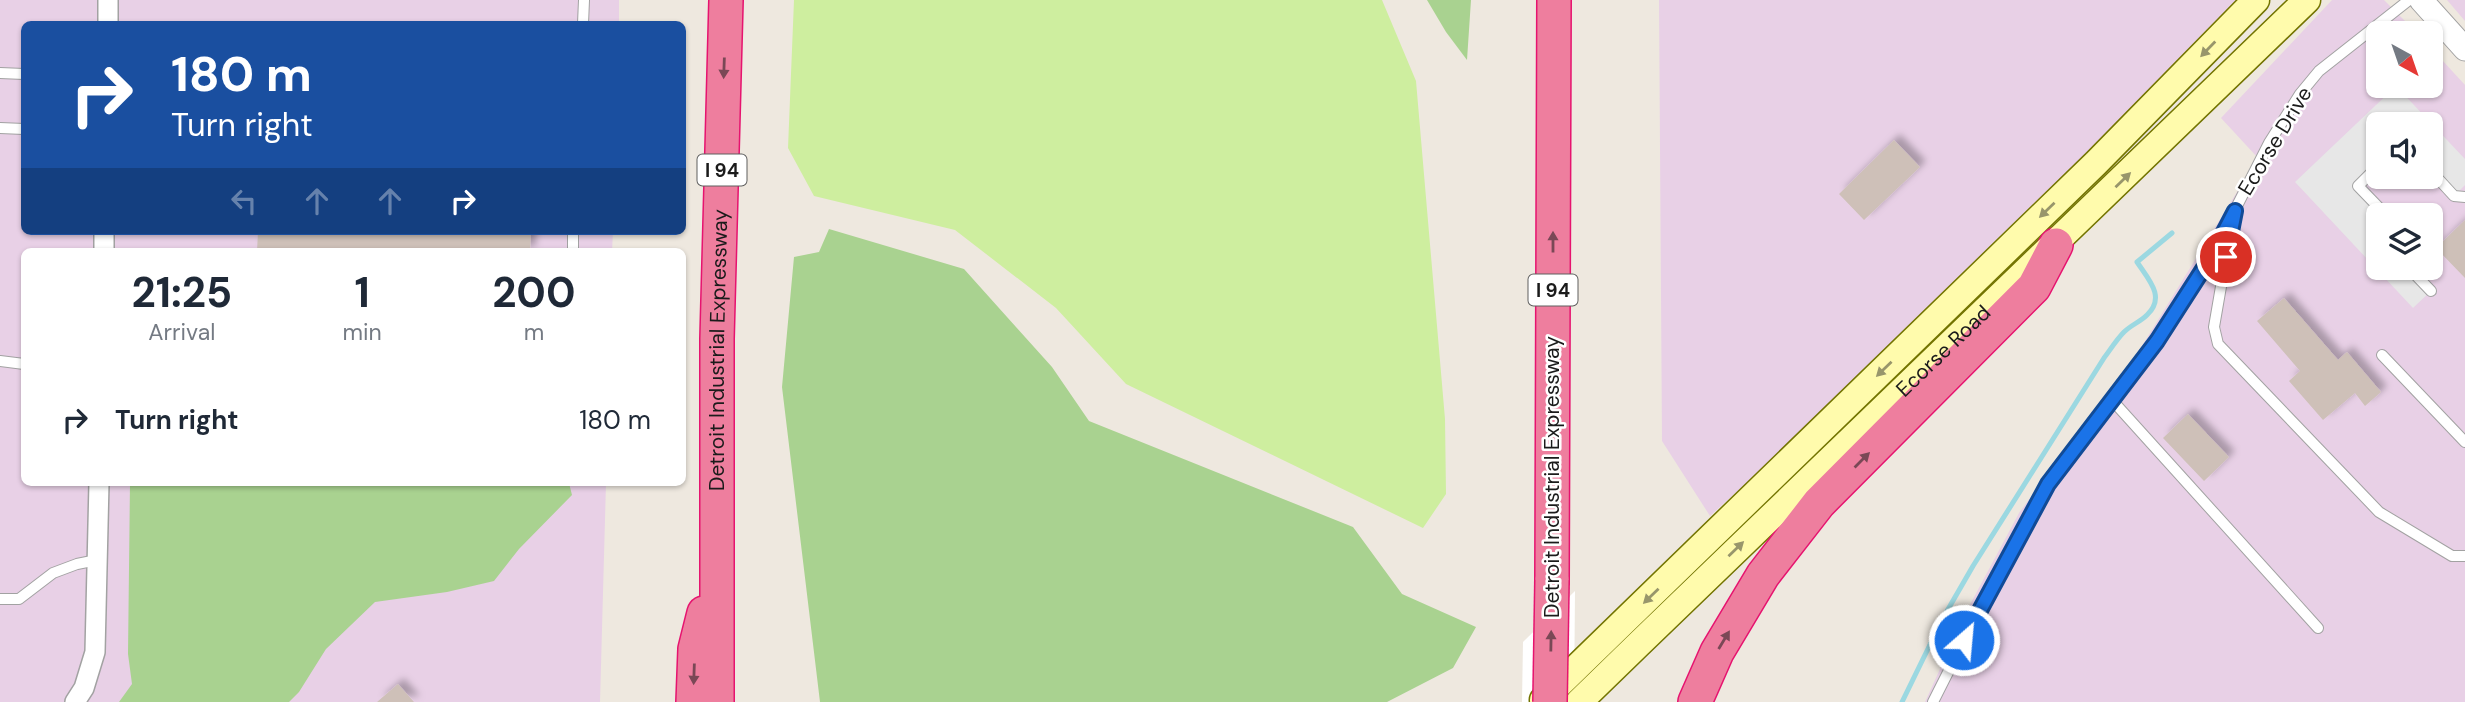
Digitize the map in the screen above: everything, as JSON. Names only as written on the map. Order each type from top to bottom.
[{"type":"highway","name":"Detroit Industrial Expressway","points":[[717,702],[717,339],[726,0]]},
{"type":"highway","name":"Detroit Industrial Expressway","points":[[1550,702],[1553,0]]},
{"type":"highway","points":[[1695,702],[1717,652],[1763,575],[1819,503],[2034,287],[2056,245]]},
{"type":"highway","points":[[693,702],[695,649],[719,560]]},
{"type":"main road","name":"Ecorse Road","points":[[1540,702],[2077,182],[2256,0]]},
{"type":"main road","name":"Ecorse Road","points":[[1579,702],[1929,362],[2056,245],[2307,0]]},
{"type":"street","points":[[108,0],[108,21]]},
{"type":"street","points":[[2421,0],[2465,49]]},
{"type":"street","points":[[75,702],[84,688],[95,652],[99,486]]},
{"type":"lane","points":[[583,21],[584,0]]},
{"type":"lane","name":"Ecorse Drive","points":[[1933,702],[2048,484],[2157,341],[2211,257],[2269,143],[2300,94],[2319,71],[2409,0]]},
{"type":"lane","points":[[0,73],[21,74]]},
{"type":"lane","points":[[0,128],[21,129]]},
{"type":"lane","points":[[2366,178],[2358,186],[2374,203]]},
{"type":"lane","points":[[2443,184],[2454,196],[2465,197]]},
{"type":"lane","points":[[2235,211],[2214,327],[2218,344],[2379,512],[2452,556],[2465,556]]},
{"type":"lane","points":[[2420,280],[2431,291]]},
{"type":"lane","points":[[2382,355],[2465,442]]},
{"type":"lane","points":[[0,361],[21,364]]},
{"type":"lane","points":[[2112,400],[2318,628]]},
{"type":"lane","points":[[0,599],[19,599],[53,573],[76,564],[98,560]]},
{"type":"shaded area","points":[[0,0],[619,0],[619,21],[21,21],[21,235],[613,235],[612,248],[21,248],[21,486],[606,486],[600,702],[0,702]]},
{"type":"shaded area","points":[[1659,0],[2238,0],[1876,365],[1710,516],[1662,441]]},
{"type":"shaded area","points":[[2332,0],[2384,0],[2405,21],[2366,21],[2366,98],[2443,98],[2443,61],[2465,85],[2465,702],[1925,702],[1965,614],[2019,513],[2137,354],[2258,158],[2221,118]]},
{"type":"shaded area","points":[[2447,0],[2465,0],[2465,21]]},
{"type":"shaded area","points":[[2383,98],[2407,98],[2421,112],[2369,112]]},
{"type":"shaded area","points":[[2366,115],[2366,178],[2358,186],[2374,203],[2366,203],[2366,258],[2295,182]]},
{"type":"shaded area","points":[[2443,136],[2465,159],[2465,185],[2454,196],[2443,184]]},
{"type":"shaded area","points":[[2387,280],[2420,280],[2431,291],[2413,308]]},
{"type":"green space","points":[[794,0],[1382,0],[1416,81],[1445,419],[1446,494],[1423,528],[1126,384],[1056,308],[955,230],[814,196],[788,148]]},
{"type":"green space","points":[[1427,0],[1471,0],[1467,60],[1446,32]]},
{"type":"green space","points":[[829,229],[964,269],[1052,367],[1089,421],[1353,527],[1402,594],[1476,627],[1453,668],[1387,702],[820,702],[782,387],[794,257],[819,252]]},
{"type":"green space","points":[[130,486],[570,486],[572,495],[519,549],[494,581],[447,592],[375,602],[326,649],[299,692],[289,702],[119,702],[132,684],[128,654]]},
{"type":"pier","points":[[1575,591],[1574,702],[1522,702],[1523,642]]},
{"type":"building","points":[[1894,140],[1920,167],[1864,220],[1839,194]]},
{"type":"building","points":[[2465,220],[2465,278],[2443,255],[2443,241]]},
{"type":"building","points":[[258,235],[531,235],[530,248],[257,248]]},
{"type":"building","points":[[2284,298],[2338,360],[2347,352],[2381,392],[2365,406],[2355,393],[2323,420],[2289,381],[2300,371],[2257,321]]},
{"type":"building","points":[[2188,414],[2229,457],[2204,481],[2163,438]]},
{"type":"building","points":[[398,684],[414,702],[377,702]]},
{"type":"waterway","points":[[1902,702],[1943,618],[1973,566],[2104,358],[2124,332],[2153,308],[2154,288],[2137,262],[2172,233]]},
{"type":"route","points":[[1964,640],[2048,484],[2157,341],[2211,257],[2235,211],[2226,257]]}]
